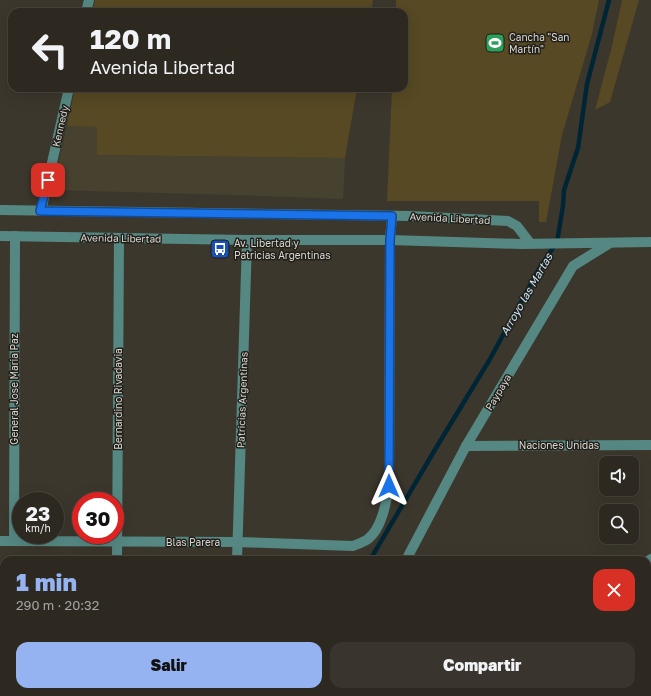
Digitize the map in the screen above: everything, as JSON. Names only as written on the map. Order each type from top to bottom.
[{"type":"street","name":"Kennedy","points":[[40,211],[68,92]]},
{"type":"street","name":"Avenida Libertad","points":[[0,210],[392,216],[508,221],[517,226],[530,243]]},
{"type":"street","points":[[390,240],[392,216]]},
{"type":"street","name":"Avenida Libertad","points":[[0,236],[530,243],[651,242]]},
{"type":"street","name":"General Jose Maria Paz","points":[[14,492],[15,236]]},
{"type":"street","name":"Bernardino Rivadavia","points":[[118,492],[119,238]]},
{"type":"street","name":"Patricias Argentinas","points":[[237,556],[247,240]]},
{"type":"street","name":"Blas Parera","points":[[124,542],[238,542],[353,546],[368,539],[378,526],[386,504],[389,486],[390,240]]},
{"type":"street","name":"Paypaya","points":[[408,556],[466,446],[573,266],[611,242]]},
{"type":"street","name":"Naciones Unidas","points":[[466,446],[651,445]]},
{"type":"street","name":"Blas Parera","points":[[0,541],[12,541]]},
{"type":"street","name":"Bernardino Rivadavia","points":[[117,556],[118,544]]},
{"type":"shaded area","points":[[95,0],[373,0],[372,8],[93,8]]},
{"type":"shaded area","points":[[396,0],[599,0],[592,34],[562,135],[546,222],[539,222],[539,201],[387,201],[392,92],[408,92],[408,8],[396,8]]},
{"type":"shaded area","points":[[622,0],[639,0],[610,102],[595,110],[612,46]]},
{"type":"shaded area","points":[[74,92],[356,92],[345,158],[97,155],[97,127],[67,126]]},
{"type":"shaded area","points":[[67,126],[98,127],[98,155],[345,158],[343,199],[52,190]]},
{"type":"waterway","name":"Arroyo las Martas","points":[[372,556],[490,359],[540,267],[557,242],[564,190],[578,148],[587,84],[609,0]]},
{"type":"place","name":"Cancha \"San Martín\"","points":[[495,43]]},
{"type":"place","name":"Av. Libertad y Patricias Argentinas","points":[[220,249]]},
{"type":"route","points":[[48,180],[40,211],[392,216],[390,240],[389,486]]}]
